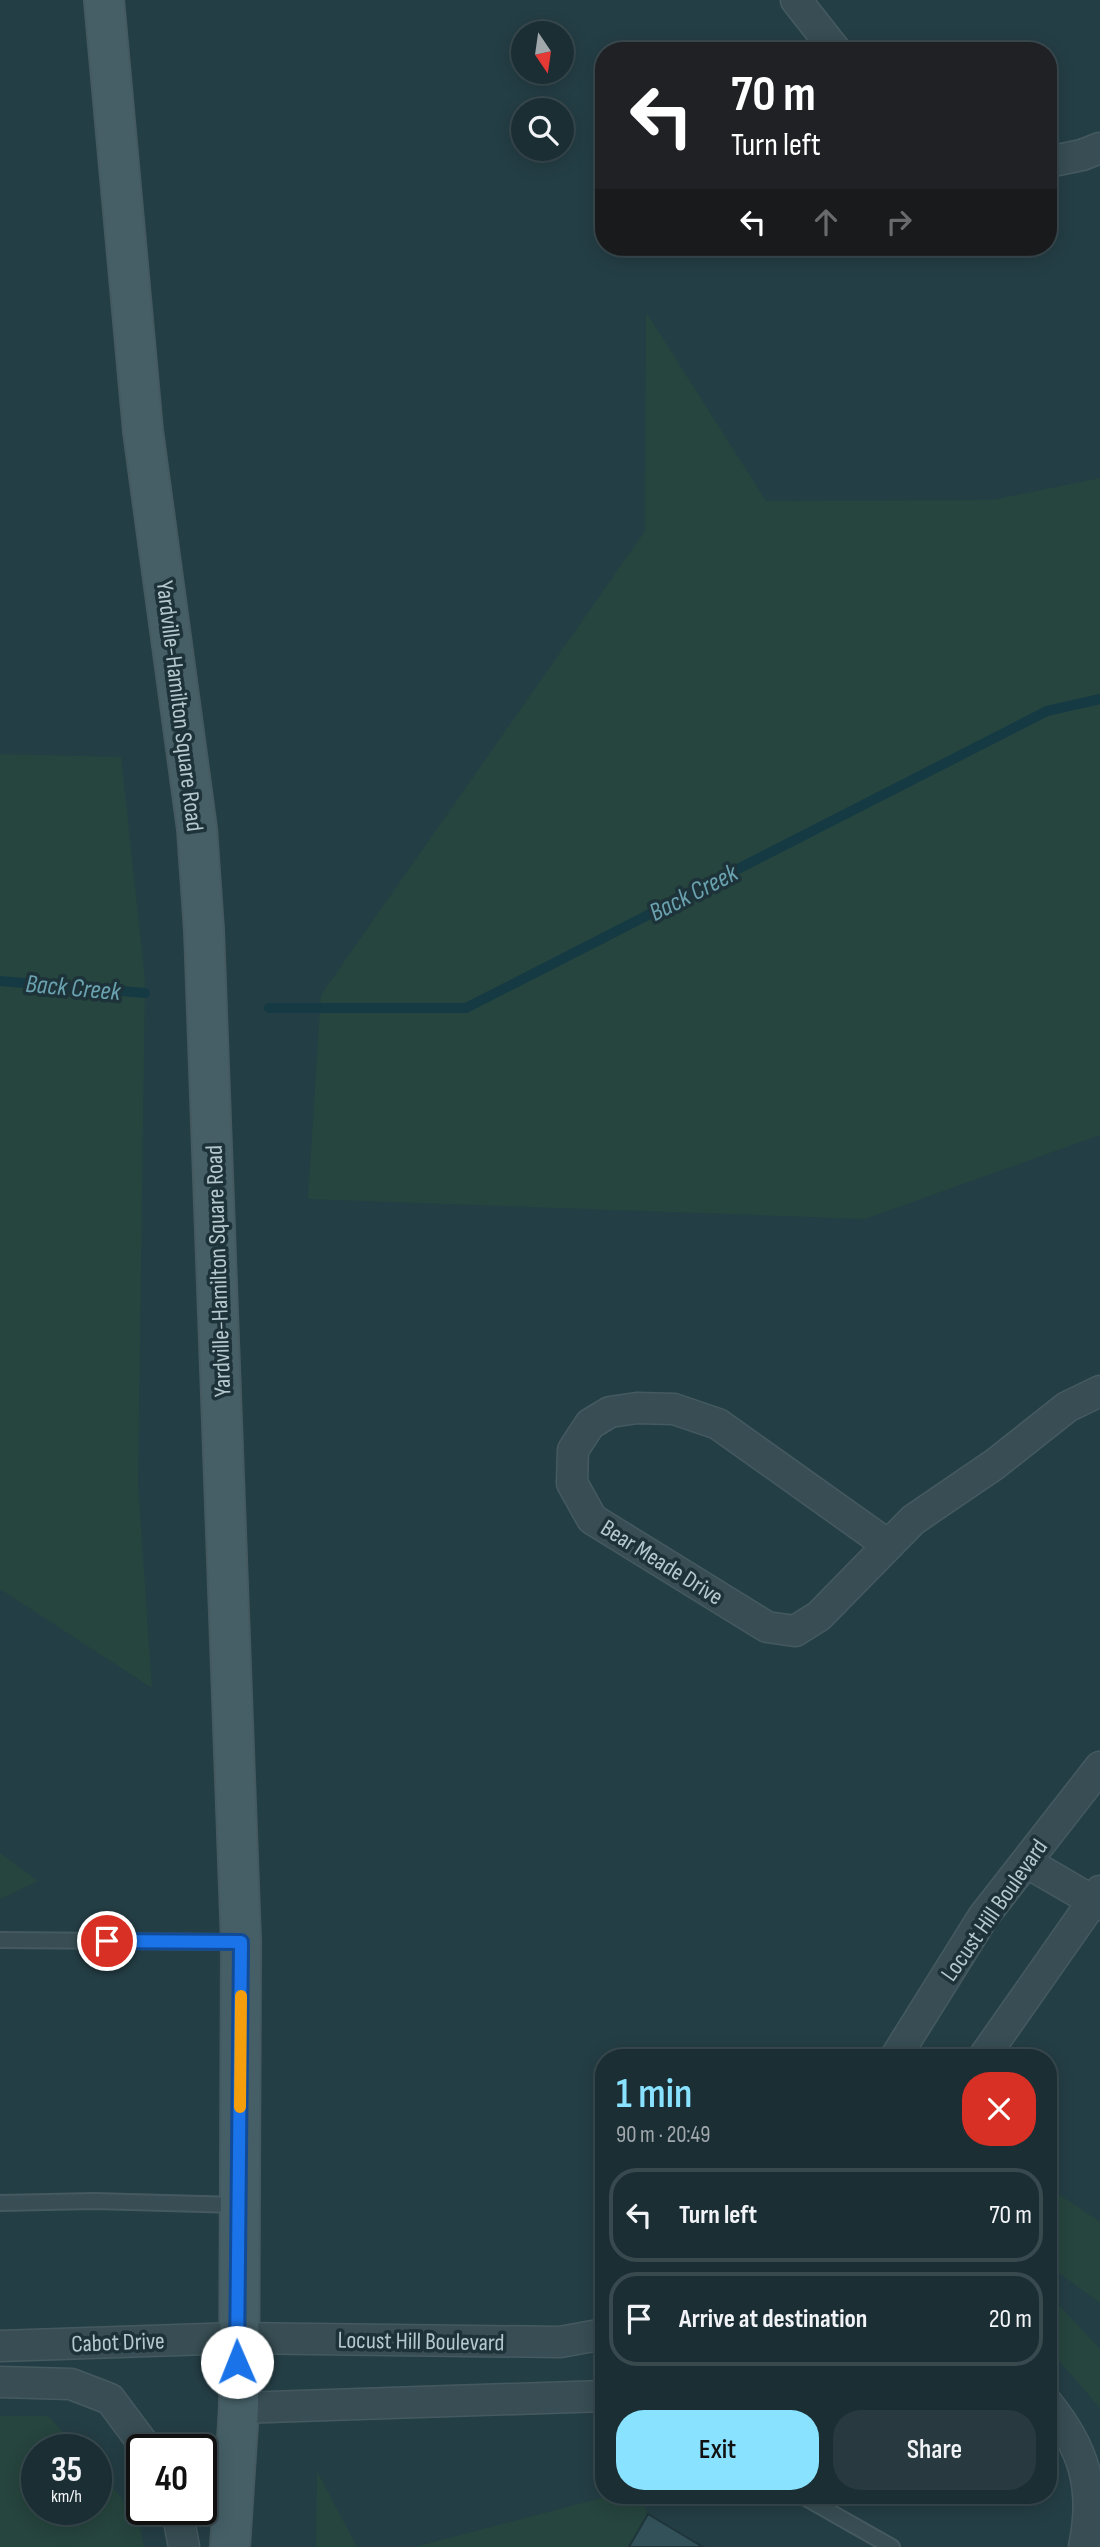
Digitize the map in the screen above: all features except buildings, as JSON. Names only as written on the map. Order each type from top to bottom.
[{"type":"street","name":"Yardville-Hamilton Square Road","points":[[104,0],[143,431],[197,829],[203,918],[241,1942],[237,2338],[239,2408],[230,2547]]},
{"type":"street","points":[[796,0],[829,42]]},
{"type":"street","points":[[1057,160],[1100,148]]},
{"type":"street","name":"Bear Meade Drive","points":[[888,1545],[718,1424],[674,1409],[637,1408],[610,1412],[590,1424],[573,1450],[572,1483],[593,1519],[767,1628],[795,1631],[819,1616],[913,1520],[995,1464],[1068,1407],[1100,1391]]},
{"type":"street","name":"Locust Hill Boulevard","points":[[901,2049],[983,1917],[1100,1767]]},
{"type":"street","points":[[990,2049],[1098,1899],[1026,1862]]},
{"type":"street","name":"Locust Hill Boulevard","points":[[237,2338],[561,2342],[595,2336]]},
{"type":"street","name":"Cabot Drive","points":[[0,2346],[237,2338]]},
{"type":"street","points":[[0,2382],[71,2384],[110,2399],[136,2434]]},
{"type":"street","points":[[239,2408],[595,2396]]},
{"type":"street","points":[[1057,2415],[1070,2431],[1088,2474],[1089,2522],[1084,2547]]},
{"type":"street","points":[[180,2525],[184,2547]]},
{"type":"lane","points":[[0,1940],[241,1942]]},
{"type":"lane","points":[[0,2203],[94,2201],[239,2205]]},
{"type":"lane","points":[[816,2504],[888,2546]]},
{"type":"green space","points":[[646,312],[766,501],[993,500],[1100,478],[1100,1135],[865,1219],[308,1199],[321,995],[645,531]]},
{"type":"green space","points":[[0,754],[121,757],[145,979],[138,1485],[152,1688],[0,1589]]},
{"type":"green space","points":[[0,1853],[38,1881],[0,1899]]},
{"type":"green space","points":[[1057,2193],[1100,2222],[1100,2303],[1057,2272]]},
{"type":"green space","points":[[1057,2303],[1100,2349],[1100,2408],[1057,2358]]},
{"type":"green space","points":[[0,2416],[48,2416],[64,2434],[21,2434],[21,2525],[112,2525],[112,2487],[126,2503],[126,2525],[140,2525],[144,2547],[0,2547]]},
{"type":"green space","points":[[317,2471],[357,2547],[316,2547]]},
{"type":"green space","points":[[595,2500],[595,2504],[644,2504],[648,2514],[629,2547],[415,2547]]},
{"type":"waterway","name":"Back Creek","points":[[269,1008],[466,1008],[1047,711],[1100,699]]},
{"type":"waterway","name":"Back Creek","points":[[0,981],[145,993]]},
{"type":"slow traffic","points":[[240,2107],[241,1996]]},
{"type":"route","points":[[107,1941],[241,1942],[237,2362]]}]
